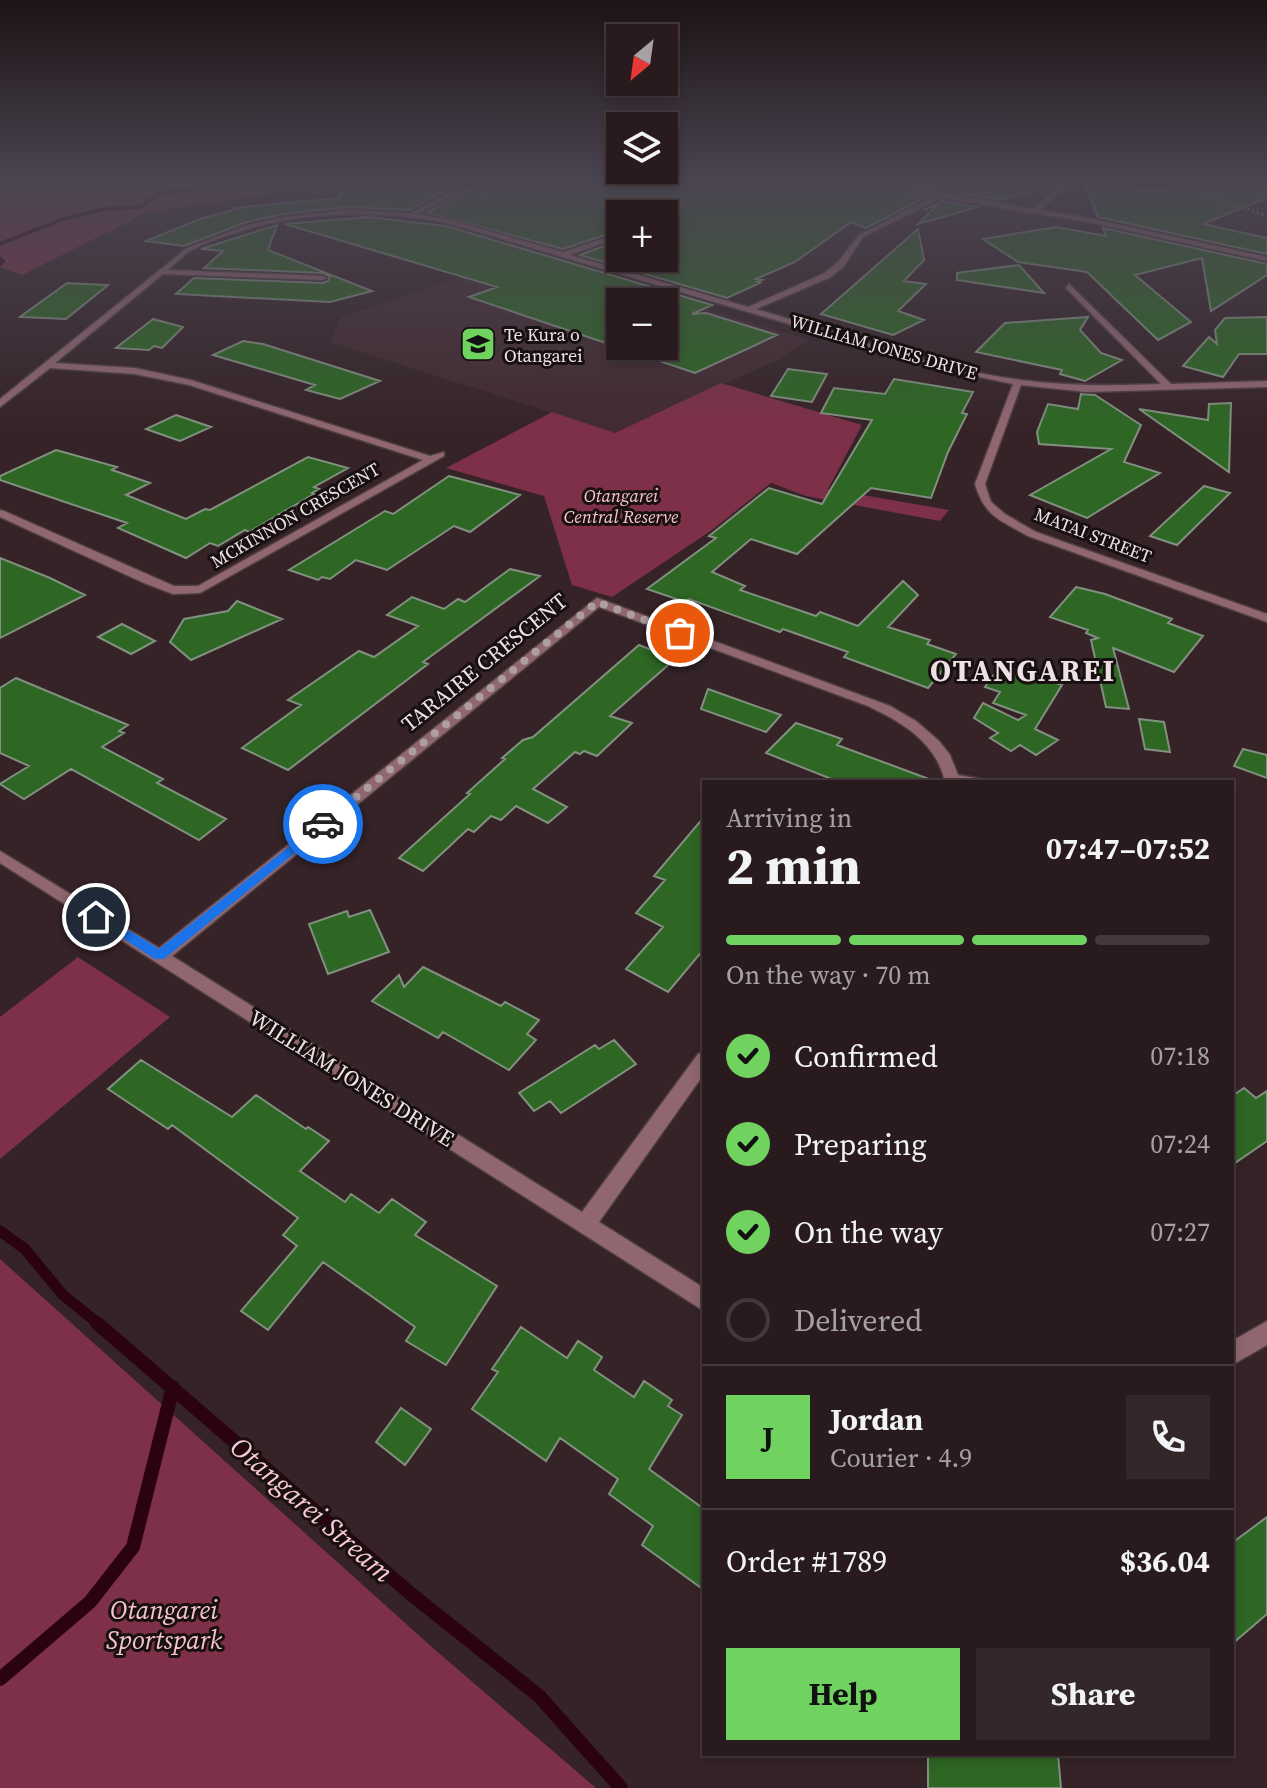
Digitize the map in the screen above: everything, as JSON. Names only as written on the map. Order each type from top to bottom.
[{"type":"street","name":"WILLIAM JONES DRIVE","points":[[0,404],[169,264]]},
{"type":"street","name":"WILLIAM JONES DRIVE","points":[[600,264],[944,367],[1018,382],[1086,389],[1267,384]]},
{"type":"street","points":[[750,309],[828,275],[840,264]]},
{"type":"street","points":[[159,272],[323,278]]},
{"type":"street","points":[[1069,286],[1169,387]]},
{"type":"street","name":"MCKINNON CRESCENT","points":[[0,513],[148,581],[173,590],[200,589],[435,456],[191,383],[135,371],[50,365]]},
{"type":"street","name":"MATAI STREET","points":[[1018,382],[980,484],[986,503],[1032,534],[1267,618]]},
{"type":"street","name":"TARAIRE CRESCENT","points":[[160,956],[597,602],[904,717],[928,738],[952,780]]},
{"type":"street","name":"WILLIAM JONES DRIVE","points":[[0,856],[702,1299]]},
{"type":"street","points":[[586,1223],[702,1062]]},
{"type":"street","points":[[1234,1353],[1267,1332]]},
{"type":"shaded area","name":"Te Kura o Otangarei","points":[[498,264],[557,264],[636,288],[606,288],[606,360],[678,360],[678,301],[809,340],[778,360],[615,433],[330,342],[341,318]]},
{"type":"green space","points":[[0,264],[43,264],[22,275]]},
{"type":"green space","name":"Otangarei Central Reserve","points":[[721,383],[862,425],[828,489],[949,510],[940,521],[806,496],[771,483],[712,530],[612,597],[572,585],[544,496],[446,468],[552,412],[615,433]]},
{"type":"green space","points":[[78,957],[170,1017],[0,1159],[0,1017]]},
{"type":"green space","name":"Otangarei Sportspark","points":[[0,1259],[433,1648],[596,1788],[0,1788]]},
{"type":"building","points":[[208,264],[305,264],[372,291],[330,302],[176,294],[194,278],[323,283],[330,277],[323,273],[204,268]]},
{"type":"building","points":[[421,264],[575,264],[655,288],[606,288],[606,343],[469,297],[497,287]]},
{"type":"building","points":[[678,264],[789,264],[756,279],[762,280],[757,282],[760,283],[727,298],[638,272],[678,272]]},
{"type":"building","points":[[878,264],[920,264],[904,281],[926,284],[898,311],[924,320],[893,335],[821,314]]},
{"type":"building","points":[[1035,264],[1177,264],[1135,275],[1191,322],[1158,340],[1087,272]]},
{"type":"building","points":[[1203,264],[1267,264],[1267,275],[1211,311]]},
{"type":"building","points":[[1019,265],[1044,293],[957,280],[957,273]]},
{"type":"building","points":[[67,283],[108,285],[66,319],[20,317]]},
{"type":"building","points":[[678,295],[712,305],[692,314],[706,313],[777,335],[695,373],[656,360],[678,360]]},
{"type":"building","points":[[1088,317],[1080,330],[1101,353],[1122,360],[1085,381],[1060,374],[1062,370],[976,352],[1005,323]]},
{"type":"building","points":[[1267,317],[1267,354],[1239,354],[1223,377],[1183,366],[1209,337],[1217,344],[1215,330],[1225,318]]},
{"type":"building","points":[[153,319],[183,327],[162,348],[116,348]]},
{"type":"building","points":[[243,341],[263,344],[380,381],[340,399],[306,390],[315,385],[213,355]]},
{"type":"building","points":[[788,369],[827,374],[812,402],[771,396]]},
{"type":"building","points":[[894,379],[973,392],[962,413],[967,414],[948,452],[931,498],[871,488],[797,554],[751,539],[712,572],[745,586],[740,590],[816,616],[820,612],[858,626],[903,581],[918,595],[888,627],[930,640],[927,644],[956,654],[928,688],[844,657],[848,652],[783,629],[780,632],[689,599],[685,602],[647,589],[716,538],[709,536],[769,488],[822,504],[872,420],[821,413],[834,388],[885,394]]},
{"type":"building","points":[[1081,394],[1095,395],[1141,425],[1124,462],[1160,473],[1087,518],[1030,495],[1111,449],[1039,444],[1037,432],[1048,404],[1078,409]]},
{"type":"building","points":[[1231,403],[1229,472],[1139,409],[1208,420],[1209,404]]},
{"type":"building","points":[[176,415],[211,427],[180,441],[146,429]]},
{"type":"building","points":[[56,450],[117,467],[112,470],[150,483],[126,495],[186,519],[205,509],[210,510],[308,457],[348,468],[314,487],[319,489],[314,494],[249,532],[245,530],[218,546],[210,543],[186,558],[118,528],[127,523],[0,480],[0,476]]},
{"type":"building","points":[[449,476],[520,495],[470,532],[454,526],[387,570],[356,560],[330,579],[322,577],[318,580],[289,570],[385,511],[393,514]]},
{"type":"building","points":[[1204,486],[1230,493],[1177,545],[1150,536]]},
{"type":"building","points":[[0,558],[50,578],[85,595],[0,638]]},
{"type":"building","points":[[510,569],[540,576],[423,662],[428,664],[288,770],[242,748],[301,705],[288,700],[359,651],[374,657],[418,626],[387,615],[412,597],[444,609],[458,599],[465,602]]},
{"type":"building","points":[[1076,587],[1105,594],[1172,619],[1168,623],[1203,636],[1174,672],[1113,648],[1129,709],[1106,707],[1091,640],[1098,638],[1086,633],[1088,630],[1050,617]]},
{"type":"building","points":[[237,601],[282,619],[191,660],[170,642],[184,619],[228,611]]},
{"type":"building","points":[[122,624],[155,641],[131,654],[98,637]]},
{"type":"building","points":[[639,645],[675,659],[610,716],[632,723],[597,756],[584,751],[580,754],[575,752],[533,789],[567,807],[548,823],[516,806],[501,820],[491,816],[474,832],[468,829],[423,871],[399,858],[470,794],[467,793],[505,759],[502,758],[523,740],[533,737]]},
{"type":"building","points":[[1001,665],[1062,685],[1035,729],[1058,740],[1036,755],[1020,745],[1011,751],[990,738],[998,733],[974,718],[983,703],[1018,720],[1026,715],[993,703],[1000,692],[985,687]]},
{"type":"building","points":[[16,678],[128,725],[119,731],[124,733],[102,747],[163,779],[157,783],[226,819],[199,840],[71,769],[24,799],[0,784],[29,766],[0,753],[0,688]]},
{"type":"building","points":[[708,689],[781,715],[766,732],[701,709]]},
{"type":"building","points":[[1139,719],[1164,722],[1170,752],[1145,749]]},
{"type":"building","points":[[796,723],[842,739],[837,745],[929,780],[834,780],[766,753]]},
{"type":"building","points":[[1243,749],[1267,755],[1267,778],[1234,766]]},
{"type":"building","points":[[702,819],[702,951],[668,992],[626,969],[663,927],[636,913],[665,880],[654,876]]},
{"type":"building","points":[[370,910],[389,952],[328,974],[309,924],[347,911],[349,917]]},
{"type":"building","points":[[423,967],[501,1006],[505,1002],[539,1020],[527,1034],[536,1040],[509,1070],[443,1032],[438,1038],[372,1001],[399,975],[404,987]]},
{"type":"building","points":[[614,1040],[636,1064],[561,1113],[550,1101],[534,1111],[519,1093],[595,1045],[599,1049]]},
{"type":"building","points":[[141,1060],[232,1117],[256,1095],[306,1129],[308,1127],[329,1141],[300,1171],[345,1202],[351,1194],[379,1213],[392,1199],[426,1222],[415,1235],[497,1286],[446,1365],[406,1341],[415,1327],[323,1262],[268,1330],[241,1311],[297,1246],[283,1235],[298,1218],[172,1125],[168,1129],[108,1089]]},
{"type":"building","points":[[1244,1088],[1256,1098],[1267,1091],[1267,1141],[1234,1164],[1234,1095]]},
{"type":"building","points":[[521,1327],[567,1358],[578,1341],[602,1357],[594,1370],[634,1397],[644,1381],[672,1400],[668,1406],[682,1415],[649,1469],[702,1508],[702,1589],[642,1545],[653,1526],[609,1494],[618,1479],[560,1438],[546,1461],[472,1409],[498,1372],[492,1369]]},
{"type":"building","points":[[401,1408],[431,1429],[405,1465],[376,1442]]},
{"type":"building","points":[[1267,1517],[1267,1614],[1234,1642],[1234,1542]]},
{"type":"building","points":[[928,1756],[1058,1756],[1061,1788],[928,1788]]},
{"type":"waterway","name":"Otangarei Stream","points":[[0,1231],[25,1249],[62,1294],[100,1325]]},
{"type":"waterway","name":"Otangarei Stream","points":[[97,1323],[173,1388]]},
{"type":"waterway","points":[[0,1679],[90,1602],[133,1547],[173,1388]]},
{"type":"waterway","name":"Otangarei Stream","points":[[173,1388],[411,1594],[539,1696],[621,1788]]},
{"type":"way so far","points":[[323,824],[597,602],[680,633]]},
{"type":"place","name":"Te Kura o Otangarei","points":[[478,344]]},
{"type":"district","name":"OTANGAREI","points":[[1023,670]]},
{"type":"route","points":[[96,917],[160,956],[323,824]]}]
